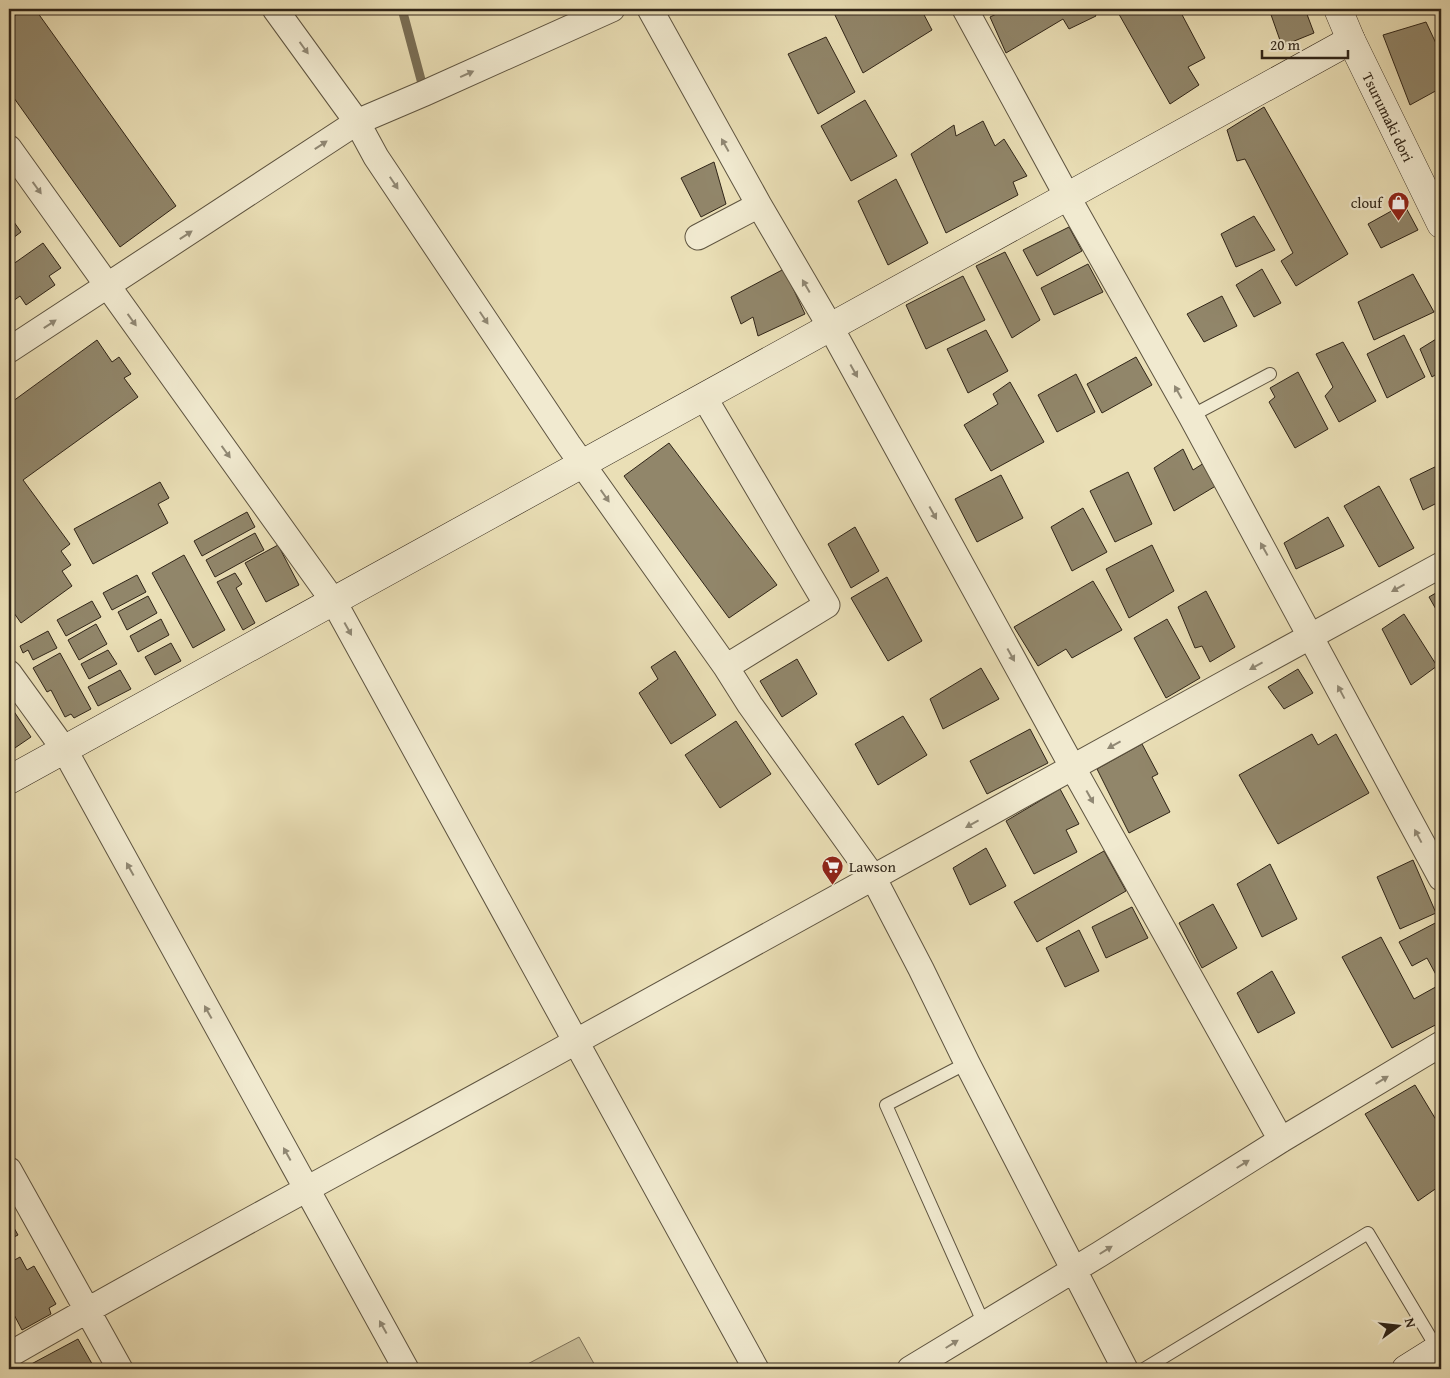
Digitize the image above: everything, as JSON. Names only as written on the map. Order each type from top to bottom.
[{"type":"street","points":[[275,9],[357,122],[376,157],[582,465],[873,877],[917,961],[966,1063],[1125,1369]]},
{"type":"street","points":[[9,350],[357,122],[612,9]]},
{"type":"street","points":[[650,9],[759,205],[831,328],[1073,768],[1281,1140]]},
{"type":"street","points":[[966,9],[1067,196],[1192,416],[1441,878]]},
{"type":"street","name":"Tsurumaki dori","points":[[1338,9],[1350,40],[1441,224]]},
{"type":"street","points":[[9,780],[1350,40]]},
{"type":"street","points":[[9,148],[334,602],[756,1369]]},
{"type":"street","points":[[698,237],[759,205]]},
{"type":"street","points":[[704,397],[827,605],[726,667]]},
{"type":"street","points":[[9,1356],[306,1189],[1441,564]]},
{"type":"street","points":[[9,673],[64,749],[406,1369]]},
{"type":"street","points":[[910,1369],[1281,1140],[1441,1044]]},
{"type":"street","points":[[9,1170],[120,1369]]},
{"type":"street","points":[[1406,1369],[1439,1349]]},
{"type":"lane","points":[[1192,416],[1270,374]]},
{"type":"lane","points":[[966,1063],[886,1105],[984,1324]]},
{"type":"lane","points":[[1144,1369],[1368,1233],[1439,1349]]},
{"type":"shaded area","points":[[579,1337],[597,1369],[518,1369]]},
{"type":"building","points":[[24,9],[35,9],[176,206],[120,247],[9,91],[9,20]]},
{"type":"building","points":[[832,9],[921,9],[932,30],[863,73]]},
{"type":"building","points":[[1007,9],[1092,9],[1096,16],[1069,29],[1063,19],[1006,53],[990,17]]},
{"type":"building","points":[[1116,9],[1179,9],[1205,58],[1188,67],[1199,85],[1170,104]]},
{"type":"building","points":[[1269,9],[1305,9],[1314,33],[1282,46]]},
{"type":"building","points":[[1426,22],[1441,54],[1441,88],[1410,105],[1383,35]]},
{"type":"building","points":[[826,37],[855,92],[818,114],[788,54]]},
{"type":"building","points":[[865,100],[897,156],[851,181],[821,126]]},
{"type":"building","points":[[1264,107],[1348,254],[1296,286],[1281,261],[1293,253],[1245,159],[1237,161],[1227,130]]},
{"type":"building","points":[[983,121],[995,146],[1004,139],[1027,176],[1013,182],[1018,195],[946,233],[911,154],[954,125],[956,136]]},
{"type":"building","points":[[714,162],[726,204],[701,217],[681,178]]},
{"type":"building","points":[[896,179],[928,243],[888,265],[858,201]]},
{"type":"building","points":[[1404,204],[1418,230],[1381,248],[1368,224]]},
{"type":"building","points":[[9,215],[21,232],[9,241]]},
{"type":"building","points":[[1254,216],[1275,250],[1236,267],[1221,234]]},
{"type":"building","points":[[1069,227],[1082,251],[1037,276],[1023,250]]},
{"type":"building","points":[[43,243],[61,268],[49,276],[55,285],[26,305],[20,296],[9,304],[9,267]]},
{"type":"building","points":[[1005,252],[1040,320],[1012,338],[976,266]]},
{"type":"building","points":[[1088,264],[1103,292],[1054,315],[1041,288]]},
{"type":"building","points":[[784,269],[805,314],[758,336],[753,317],[741,324],[731,297]]},
{"type":"building","points":[[1262,269],[1281,303],[1254,317],[1236,285]]},
{"type":"building","points":[[1413,274],[1434,312],[1374,340],[1358,302]]},
{"type":"building","points":[[963,276],[985,320],[926,349],[906,305]]},
{"type":"building","points":[[1222,296],[1237,326],[1204,342],[1187,314]]},
{"type":"building","points":[[986,330],[1008,371],[968,393],[947,349]]},
{"type":"building","points":[[1404,335],[1425,377],[1387,398],[1367,354]]},
{"type":"building","points":[[1441,336],[1441,371],[1432,377],[1420,349]]},
{"type":"building","points":[[97,340],[112,362],[119,357],[131,374],[124,378],[138,397],[23,480],[70,544],[61,551],[71,565],[62,571],[72,586],[21,623],[9,606],[9,404]]},
{"type":"building","points":[[1343,342],[1376,401],[1339,422],[1325,396],[1333,387],[1316,354]]},
{"type":"building","points":[[1136,357],[1152,385],[1102,413],[1087,384]]},
{"type":"building","points":[[1298,372],[1328,429],[1295,448],[1269,402],[1275,397],[1270,388]]},
{"type":"building","points":[[1076,374],[1095,412],[1057,432],[1038,395]]},
{"type":"building","points":[[1010,382],[1044,442],[991,471],[964,425],[998,404],[993,394]]},
{"type":"building","points":[[669,443],[777,585],[729,618],[624,476]]},
{"type":"building","points":[[1183,449],[1193,470],[1204,463],[1219,484],[1174,511],[1154,468]]},
{"type":"building","points":[[1441,464],[1441,501],[1423,510],[1410,479]]},
{"type":"building","points":[[1128,472],[1152,524],[1115,542],[1090,491]]},
{"type":"building","points":[[1001,475],[1023,518],[977,542],[955,499]]},
{"type":"building","points":[[160,482],[169,498],[158,504],[168,523],[93,564],[74,529]]},
{"type":"building","points":[[1379,486],[1414,548],[1379,567],[1344,506]]},
{"type":"building","points":[[1083,508],[1107,552],[1072,571],[1051,527]]},
{"type":"building","points":[[247,512],[255,527],[202,556],[194,541]]},
{"type":"building","points":[[1328,517],[1344,546],[1296,569],[1284,543]]},
{"type":"building","points":[[855,527],[879,571],[851,588],[828,544]]},
{"type":"building","points":[[255,533],[264,550],[215,577],[206,560]]},
{"type":"building","points":[[278,545],[299,585],[266,602],[245,563]]},
{"type":"building","points":[[1152,545],[1174,591],[1129,618],[1106,569]]},
{"type":"building","points":[[184,555],[225,630],[193,648],[152,573]]},
{"type":"building","points":[[235,573],[242,584],[236,588],[255,623],[243,630],[217,582]]},
{"type":"building","points":[[137,575],[146,592],[112,610],[103,593]]},
{"type":"building","points":[[887,577],[922,641],[888,661],[851,598]]},
{"type":"building","points":[[1093,581],[1122,630],[1072,658],[1066,649],[1038,666],[1014,627]]},
{"type":"building","points":[[1441,590],[1441,618],[1429,597]]},
{"type":"building","points":[[1206,591],[1235,647],[1210,662],[1202,646],[1195,648],[1178,607]]},
{"type":"building","points":[[148,596],[157,613],[127,630],[118,612]]},
{"type":"building","points":[[92,601],[101,617],[66,636],[57,620]]},
{"type":"building","points":[[1404,614],[1437,666],[1411,685],[1382,629]]},
{"type":"building","points":[[161,619],[169,635],[138,652],[130,636]]},
{"type":"building","points":[[1167,619],[1200,678],[1166,698],[1134,638]]},
{"type":"building","points":[[96,624],[107,644],[79,660],[68,640]]},
{"type":"building","points":[[48,631],[57,648],[33,660],[28,650],[23,653],[20,646]]},
{"type":"building","points":[[171,643],[181,661],[155,675],[145,657]]},
{"type":"building","points":[[108,650],[117,664],[89,679],[81,664]]},
{"type":"building","points":[[675,651],[716,715],[671,744],[639,693],[658,679],[651,667]]},
{"type":"building","points":[[60,653],[91,709],[74,718],[71,714],[65,717],[51,690],[47,692],[33,668]]},
{"type":"building","points":[[797,659],[817,694],[782,717],[760,681]]},
{"type":"building","points":[[981,668],[999,699],[943,729],[930,699]]},
{"type":"building","points":[[1298,669],[1313,693],[1284,709],[1268,687]]},
{"type":"building","points":[[120,670],[131,689],[98,706],[88,687]]},
{"type":"building","points":[[9,704],[31,737],[9,752]]},
{"type":"building","points":[[903,716],[927,755],[878,785],[855,744]]},
{"type":"building","points":[[736,721],[771,774],[720,808],[685,755]]},
{"type":"building","points":[[1030,729],[1048,763],[987,794],[970,761]]},
{"type":"building","points":[[1312,734],[1318,745],[1336,734],[1369,793],[1278,844],[1239,775]]},
{"type":"building","points":[[1142,744],[1158,774],[1152,777],[1170,812],[1129,833],[1097,769]]},
{"type":"building","points":[[1060,789],[1079,824],[1066,830],[1077,852],[1034,874],[1006,821]]},
{"type":"building","points":[[986,848],[1006,886],[970,905],[953,868]]},
{"type":"building","points":[[1104,851],[1126,891],[1037,942],[1014,902]]},
{"type":"building","points":[[1413,860],[1436,913],[1400,929],[1377,877]]},
{"type":"building","points":[[1270,864],[1297,919],[1262,937],[1237,884]]},
{"type":"building","points":[[1213,904],[1237,948],[1202,968],[1179,923]]},
{"type":"building","points":[[1132,907],[1148,938],[1106,958],[1092,927]]},
{"type":"building","points":[[1441,920],[1441,984],[1427,958],[1412,966],[1399,942]]},
{"type":"building","points":[[1079,930],[1099,971],[1065,987],[1046,948]]},
{"type":"building","points":[[1381,937],[1414,999],[1441,984],[1441,1022],[1392,1048],[1342,957]]},
{"type":"building","points":[[1272,971],[1295,1013],[1258,1033],[1237,993]]},
{"type":"building","points":[[1415,1085],[1441,1128],[1441,1185],[1418,1201],[1365,1114]]},
{"type":"building","points":[[9,1219],[18,1235],[10,1239],[13,1246],[9,1248]]},
{"type":"building","points":[[20,1257],[27,1270],[34,1266],[56,1304],[49,1308],[51,1314],[22,1330],[9,1305],[9,1263]]},
{"type":"building","points":[[78,1339],[95,1369],[22,1369]]},
{"type":"waterway","points":[[402,9],[424,91]]},
{"type":"place","name":"clouf","points":[[1398,221]]},
{"type":"place","name":"Lawson","points":[[833,885]]}]
